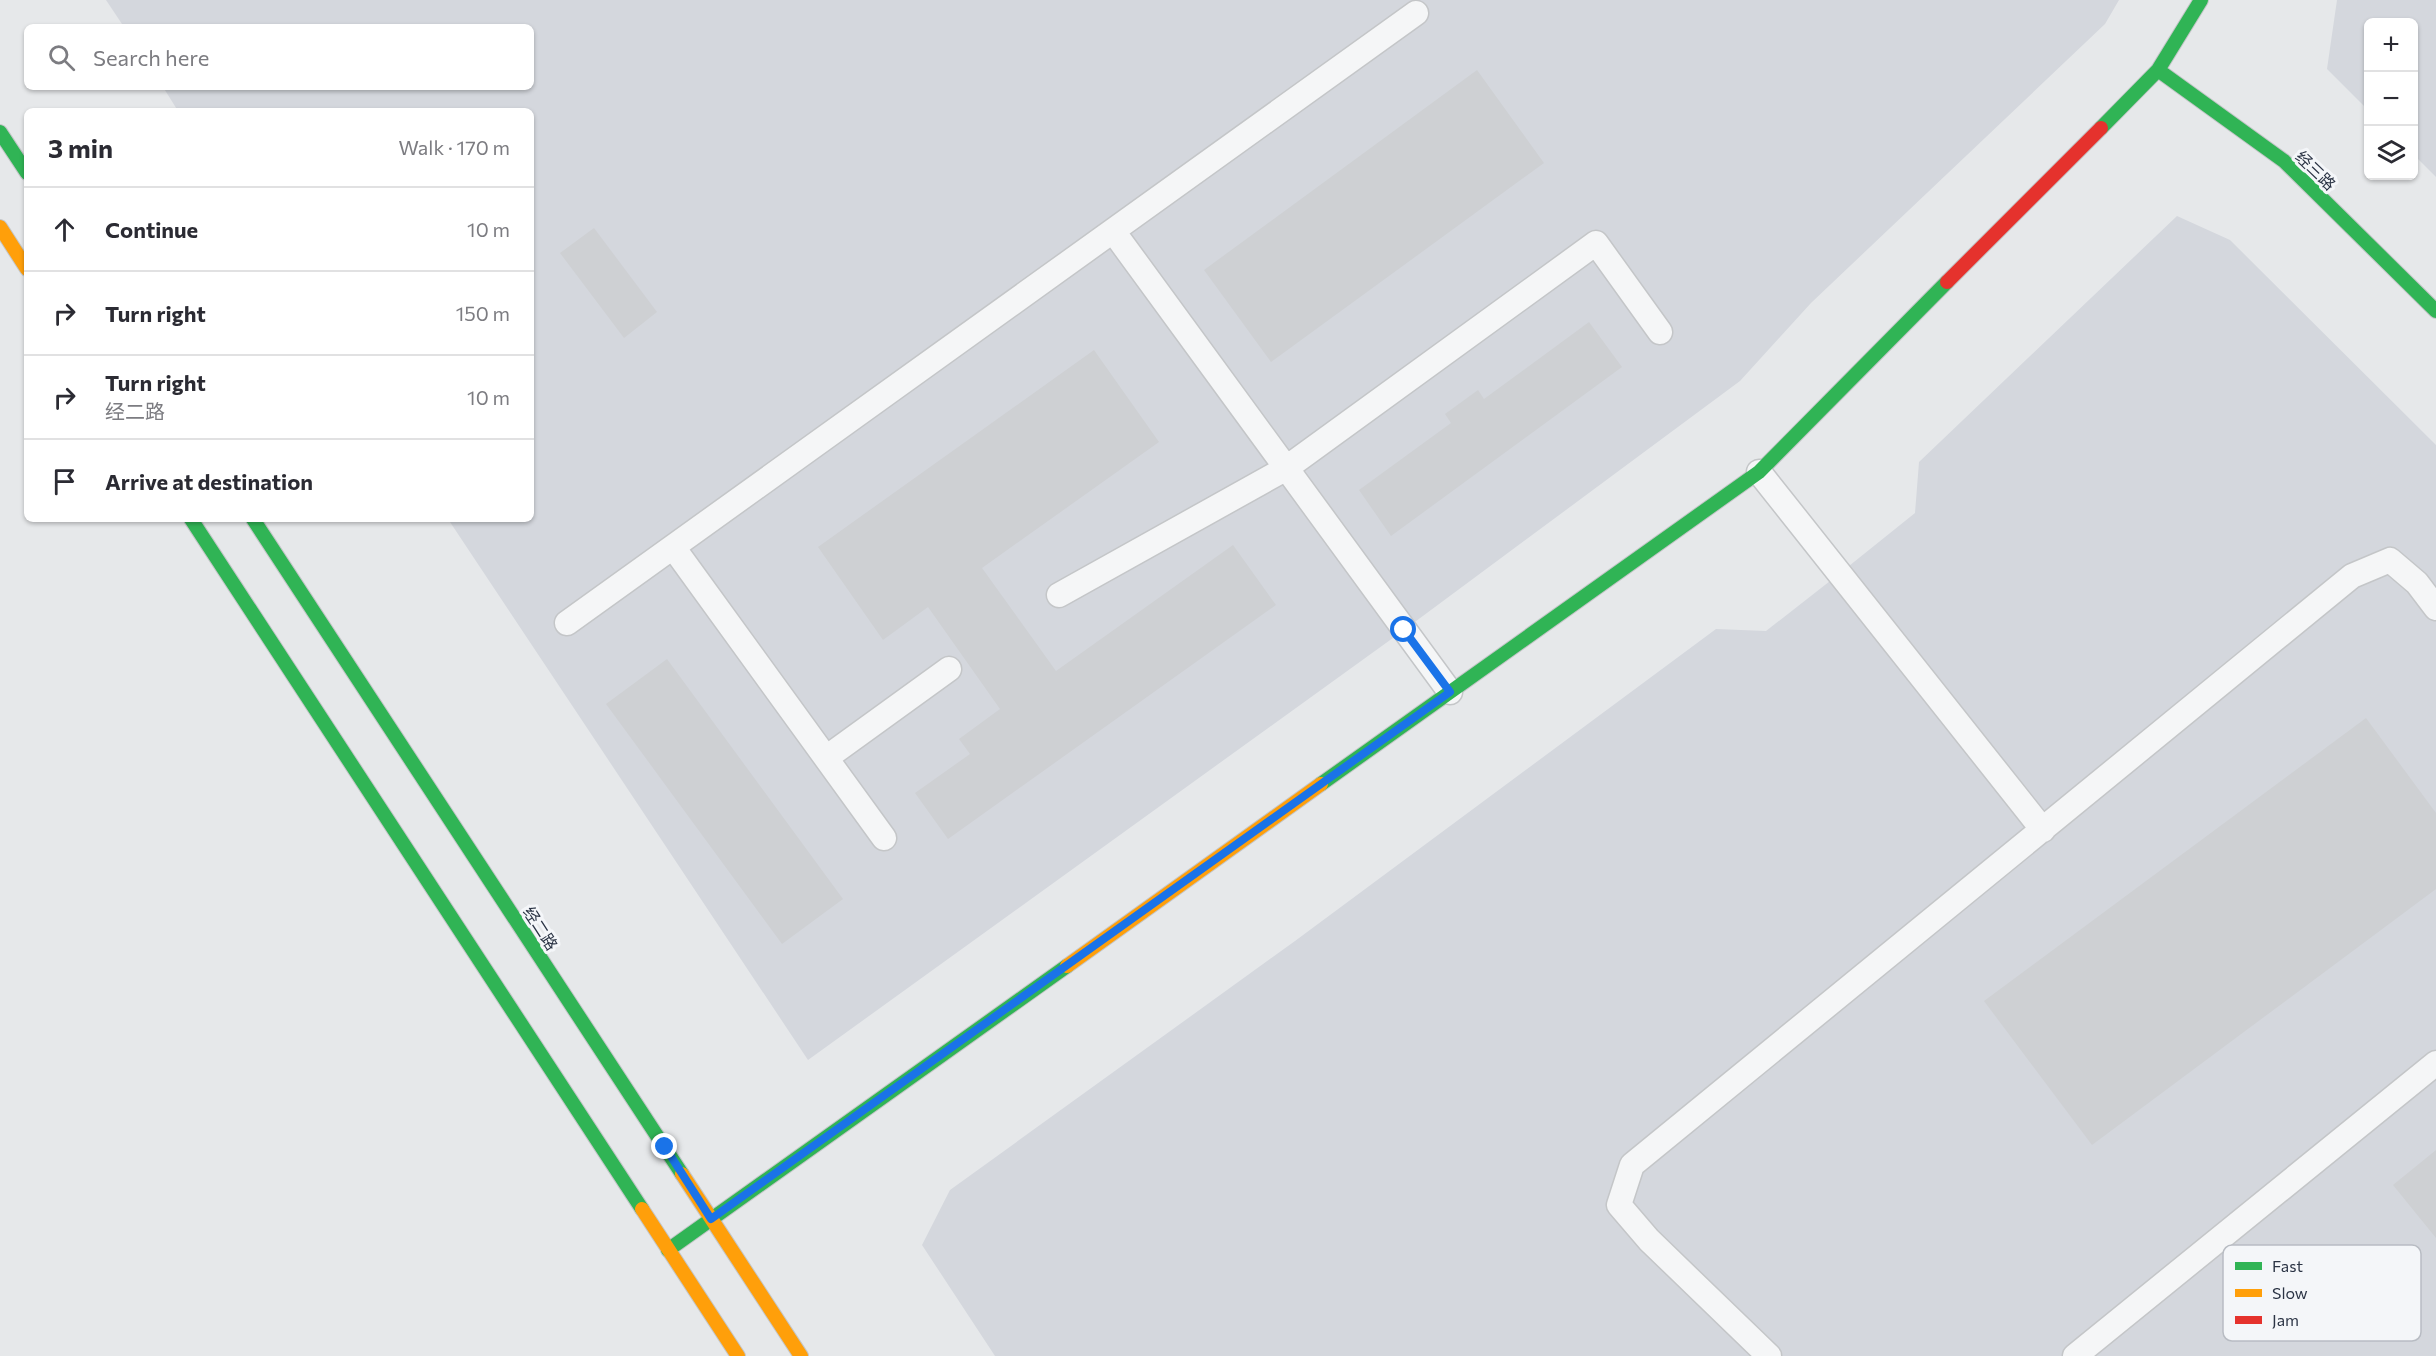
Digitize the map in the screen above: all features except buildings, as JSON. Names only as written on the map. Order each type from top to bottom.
[{"type":"street","points":[[668,1250],[1759,471],[2158,70],[2201,0]]},
{"type":"street","name":"经三路","points":[[2158,70],[2284,161],[2436,311]]},
{"type":"street","points":[[0,132],[24,168]]},
{"type":"street","points":[[0,227],[24,263]]},
{"type":"street","points":[[193,522],[738,1356]]},
{"type":"street","name":"经二路","points":[[256,522],[801,1356]]},
{"type":"lane","points":[[567,623],[1416,13]]},
{"type":"lane","points":[[1113,231],[1450,692]]},
{"type":"lane","points":[[1059,595],[1285,469],[1596,243],[1660,332]]},
{"type":"lane","points":[[1759,471],[2043,830]]},
{"type":"lane","points":[[673,547],[884,838]]},
{"type":"lane","points":[[1769,1356],[1649,1240],[1619,1205],[1632,1165],[2352,576],[2390,560],[2417,584],[2436,608]]},
{"type":"lane","points":[[826,758],[949,669]]},
{"type":"lane","points":[[2075,1356],[2436,1063]]},
{"type":"shaded area","points":[[106,0],[2119,0],[2105,24],[1811,303],[1740,381],[1404,630],[808,1060],[450,522],[534,522],[534,108],[176,108],[165,90],[534,90],[534,24],[122,24]]},
{"type":"shaded area","points":[[2337,0],[2436,0],[2436,177],[2418,159],[2418,18],[2364,18],[2364,106],[2327,69]]},
{"type":"shaded area","points":[[2177,216],[2230,240],[2436,445],[2436,1356],[995,1356],[922,1245],[950,1190],[1295,941],[1716,629],[1766,631],[1915,513],[1919,462]]},
{"type":"traffic: fast","points":[[2101,128],[2158,70],[2201,0]]},
{"type":"traffic: fast","points":[[2158,70],[2284,161],[2436,311]]},
{"type":"traffic: fast","points":[[0,132],[24,168]]},
{"type":"traffic: fast","points":[[1321,784],[1759,472],[1947,282]]},
{"type":"traffic: fast","points":[[193,522],[642,1209]]},
{"type":"traffic: fast","points":[[255,522],[682,1174]]},
{"type":"traffic: fast","points":[[668,1250],[1067,966]]},
{"type":"traffic: slow","points":[[0,227],[24,264]]},
{"type":"traffic: slow","points":[[1067,966],[1321,784]]},
{"type":"traffic: slow","points":[[682,1174],[801,1356]]},
{"type":"traffic: slow","points":[[642,1209],[738,1356]]},
{"type":"traffic: jam","points":[[1947,282],[2101,128]]},
{"type":"route","points":[[665,1147],[711,1219],[1450,692],[1404,630]]}]
